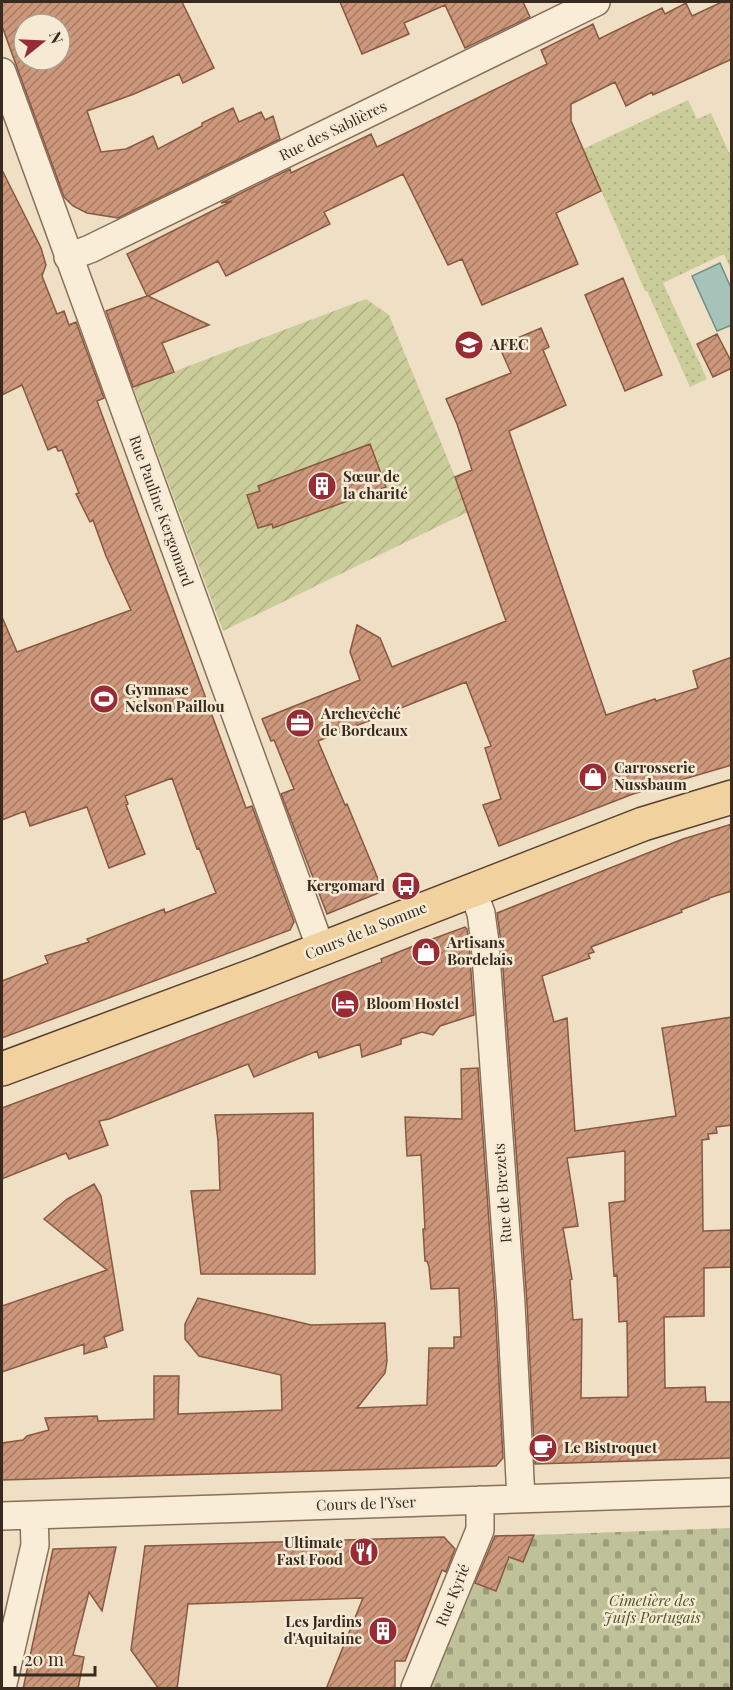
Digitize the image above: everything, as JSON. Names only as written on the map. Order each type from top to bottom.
[{"type":"main road","name":"Cours de la Somme","points":[[2,1069],[643,824],[732,797]]},
{"type":"street","name":"Rue des Sablières","points":[[68,257],[111,239],[548,12],[596,2]]},
{"type":"street","name":"Rue Pauline Kergomard","points":[[2,72],[11,129],[68,257],[321,949]]},
{"type":"street","name":"Rue de Brezets","points":[[472,889],[481,914],[485,942],[511,1304],[521,1499]]},
{"type":"street","name":"Cours de l'Yser","points":[[2,1516],[732,1492]]},
{"type":"street","name":"Rue Kyrié","points":[[415,1689],[480,1530],[480,1500]]},
{"type":"street","points":[[2,1689],[34,1545],[34,1515]]},
{"type":"green space","points":[[688,100],[697,119],[711,113],[731,157],[731,270],[724,254],[663,283],[707,379],[690,387],[583,149]]},
{"type":"green space","points":[[366,299],[389,315],[468,512],[223,631],[133,387]]},
{"type":"green space","name":"Cimetière des Juifs Portugais","points":[[731,1528],[731,1688],[428,1688],[471,1582],[493,1590],[497,1588],[509,1557],[523,1562],[534,1535]]},
{"type":"shaded area","points":[[720,263],[731,288],[732,325],[717,331],[692,276]]},
{"type":"building","points":[[2,2],[182,2],[214,68],[183,83],[179,74],[87,111],[101,152],[126,149],[153,136],[158,149],[233,108],[239,122],[261,112],[265,120],[273,116],[280,139],[118,218],[87,213],[73,206],[64,197],[19,72],[72,72],[72,12],[12,12],[12,54],[2,26]]},
{"type":"building","points":[[340,2],[523,2],[530,17],[465,48],[445,5],[404,23],[409,34],[362,54]]},
{"type":"building","points":[[722,2],[732,2],[732,59],[653,95],[652,92],[626,106],[615,82],[571,104],[571,121],[601,191],[556,213],[578,264],[482,305],[462,259],[448,265],[403,174],[324,212],[330,224],[226,276],[218,261],[148,296],[209,325],[162,343],[174,372],[133,387],[106,311],[147,296],[127,254],[290,169],[291,173],[371,134],[377,147],[547,64],[541,50],[593,24],[599,39],[662,8],[665,14],[686,3],[692,16]]},
{"type":"building","points":[[2,170],[41,248],[46,265],[42,276],[57,314],[64,311],[69,325],[76,322],[104,398],[97,401],[246,808],[252,806],[294,922],[290,930],[2,1038],[2,981],[48,963],[45,956],[89,942],[87,939],[164,909],[165,913],[216,893],[199,848],[197,849],[172,778],[125,796],[128,804],[126,805],[145,854],[109,868],[87,807],[30,826],[25,811],[2,820],[2,617],[17,652],[131,610],[106,556],[93,520],[90,522],[76,494],[79,493],[62,450],[58,451],[56,446],[48,450],[22,385],[2,395]]},
{"type":"building","points":[[623,278],[662,375],[625,391],[585,295]]},
{"type":"building","points":[[541,328],[549,347],[543,350],[566,405],[509,431],[606,715],[698,688],[693,671],[732,657],[732,765],[633,794],[499,846],[483,805],[501,799],[485,748],[491,746],[466,682],[318,741],[383,891],[327,914],[281,794],[294,789],[274,740],[271,741],[262,719],[360,680],[350,652],[357,625],[380,638],[392,667],[506,621],[455,477],[472,470],[446,399],[511,373],[499,346]]},
{"type":"building","points":[[717,334],[732,363],[732,368],[713,377],[697,344]]},
{"type":"building","name":"Sœur de la charité","points":[[370,444],[386,487],[273,528],[272,524],[258,528],[247,495],[260,491],[258,486]]},
{"type":"building","points":[[732,824],[732,891],[709,898],[681,910],[682,912],[591,947],[594,952],[588,954],[590,958],[542,976],[554,1022],[567,1018],[575,1131],[676,1116],[662,1028],[732,1017],[732,1125],[716,1127],[717,1133],[708,1134],[709,1139],[702,1140],[703,1231],[732,1230],[732,1267],[704,1268],[704,1316],[664,1317],[665,1388],[705,1387],[706,1402],[732,1402],[732,1458],[535,1464],[527,1303],[501,941],[497,913],[683,839]],"holes":[[[625,1151],[625,1201],[609,1203],[614,1276],[617,1275],[619,1322],[627,1321],[628,1397],[581,1398],[582,1319],[573,1320],[570,1280],[572,1279],[563,1228],[578,1226],[567,1158]]]},
{"type":"building","points":[[465,927],[469,944],[474,1015],[440,1026],[433,1035],[422,1032],[401,1039],[401,1044],[362,1057],[360,1044],[319,1058],[317,1051],[254,1077],[248,1064],[99,1121],[108,1145],[69,1159],[66,1153],[2,1179],[2,1108],[382,962],[381,959]]},
{"type":"building","points":[[478,1068],[495,1305],[503,1458],[496,1466],[2,1480],[2,1443],[23,1440],[27,1436],[49,1430],[45,1418],[97,1416],[98,1421],[154,1419],[154,1376],[179,1376],[178,1414],[282,1410],[281,1375],[199,1356],[185,1339],[185,1324],[198,1298],[311,1325],[385,1323],[387,1361],[385,1373],[357,1408],[427,1405],[429,1348],[454,1348],[454,1337],[461,1337],[459,1288],[431,1289],[429,1267],[425,1261],[421,1155],[407,1156],[405,1117],[462,1119],[461,1069]]},
{"type":"building","points":[[313,1113],[315,1274],[201,1274],[191,1191],[220,1190],[215,1115]]},
{"type":"building","points":[[94,1184],[101,1196],[123,1330],[104,1337],[107,1347],[84,1354],[84,1344],[2,1372],[2,1306],[107,1270],[44,1219],[67,1199]]},
{"type":"building","points":[[534,1535],[523,1562],[509,1557],[496,1591],[475,1583],[495,1536]]},
{"type":"building","name":"Les Jardins d'Aquitaine","points":[[444,1537],[455,1549],[446,1572],[442,1570],[405,1661],[395,1661],[395,1689],[326,1689],[363,1598],[188,1604],[177,1689],[159,1689],[131,1650],[145,1546]]},
{"type":"building","points":[[116,1547],[102,1611],[89,1592],[73,1655],[84,1657],[78,1689],[23,1689],[53,1549]]},
{"type":"place","name":"AFEC","points":[[469,345]]},
{"type":"place","name":"Sœur de la charité","points":[[322,486]]},
{"type":"place","name":"Gymnase Nelson Paillou","points":[[104,699]]},
{"type":"place","name":"Archevêché de Bordeaux","points":[[300,723]]},
{"type":"place","name":"Carrosserie Nussbaum","points":[[593,777]]},
{"type":"place","name":"Kergomard","points":[[406,886]]},
{"type":"place","name":"Artisans Bordelais","points":[[426,952]]},
{"type":"place","name":"Bloom Hostel","points":[[345,1004]]},
{"type":"place","name":"Le Bistroquet","points":[[543,1448]]},
{"type":"place","name":"Ultimate Fast Food","points":[[364,1552]]},
{"type":"place","name":"Les Jardins d'Aquitaine","points":[[383,1631]]}]
